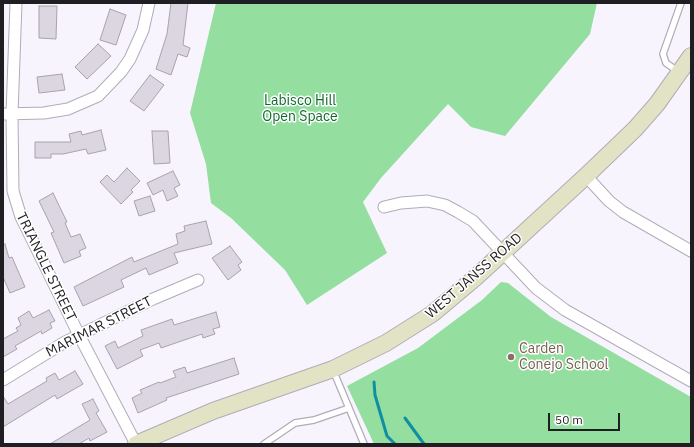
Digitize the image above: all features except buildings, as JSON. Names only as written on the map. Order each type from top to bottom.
[{"type":"main road","name":"WEST JANSS ROAD","points":[[136,444],[213,411],[332,369],[386,343],[432,314],[454,297],[635,129],[657,104],[691,56]]},
{"type":"street","name":"TRIANGLE STREET","points":[[16,3],[7,114],[14,191],[17,204],[21,217],[79,335],[136,444]]},
{"type":"street","points":[[7,114],[44,113],[68,109],[98,96],[121,72],[130,59],[141,37],[149,3]]},
{"type":"street","points":[[586,176],[609,201],[623,212],[691,251]]},
{"type":"street","points":[[384,206],[401,203],[427,202],[446,205],[473,221],[536,288],[565,310],[691,381]]},
{"type":"street","name":"MARIMAR STREET","points":[[3,380],[18,369],[79,335],[152,299],[198,280]]},
{"type":"lane","points":[[680,73],[666,63],[663,54],[681,3]]},
{"type":"lane","points":[[332,369],[364,444]]},
{"type":"lane","points":[[264,444],[295,423],[314,420],[349,408]]},
{"type":"green space","name":"Labisco Hill Open Space","points":[[216,3],[597,3],[590,34],[505,136],[471,127],[448,104],[381,178],[363,202],[387,253],[307,305],[285,270],[231,218],[211,203],[206,164],[190,113]]},
{"type":"green space","name":"Carden Conejo School","points":[[501,282],[508,283],[551,317],[691,397],[691,444],[374,444],[347,386],[418,348],[482,300]]},
{"type":"waterway","points":[[374,382],[375,395],[387,436],[395,444]]},
{"type":"waterway","points":[[405,418],[424,444]]},
{"type":"place","name":"Carden Conejo School","points":[[511,357]]}]
